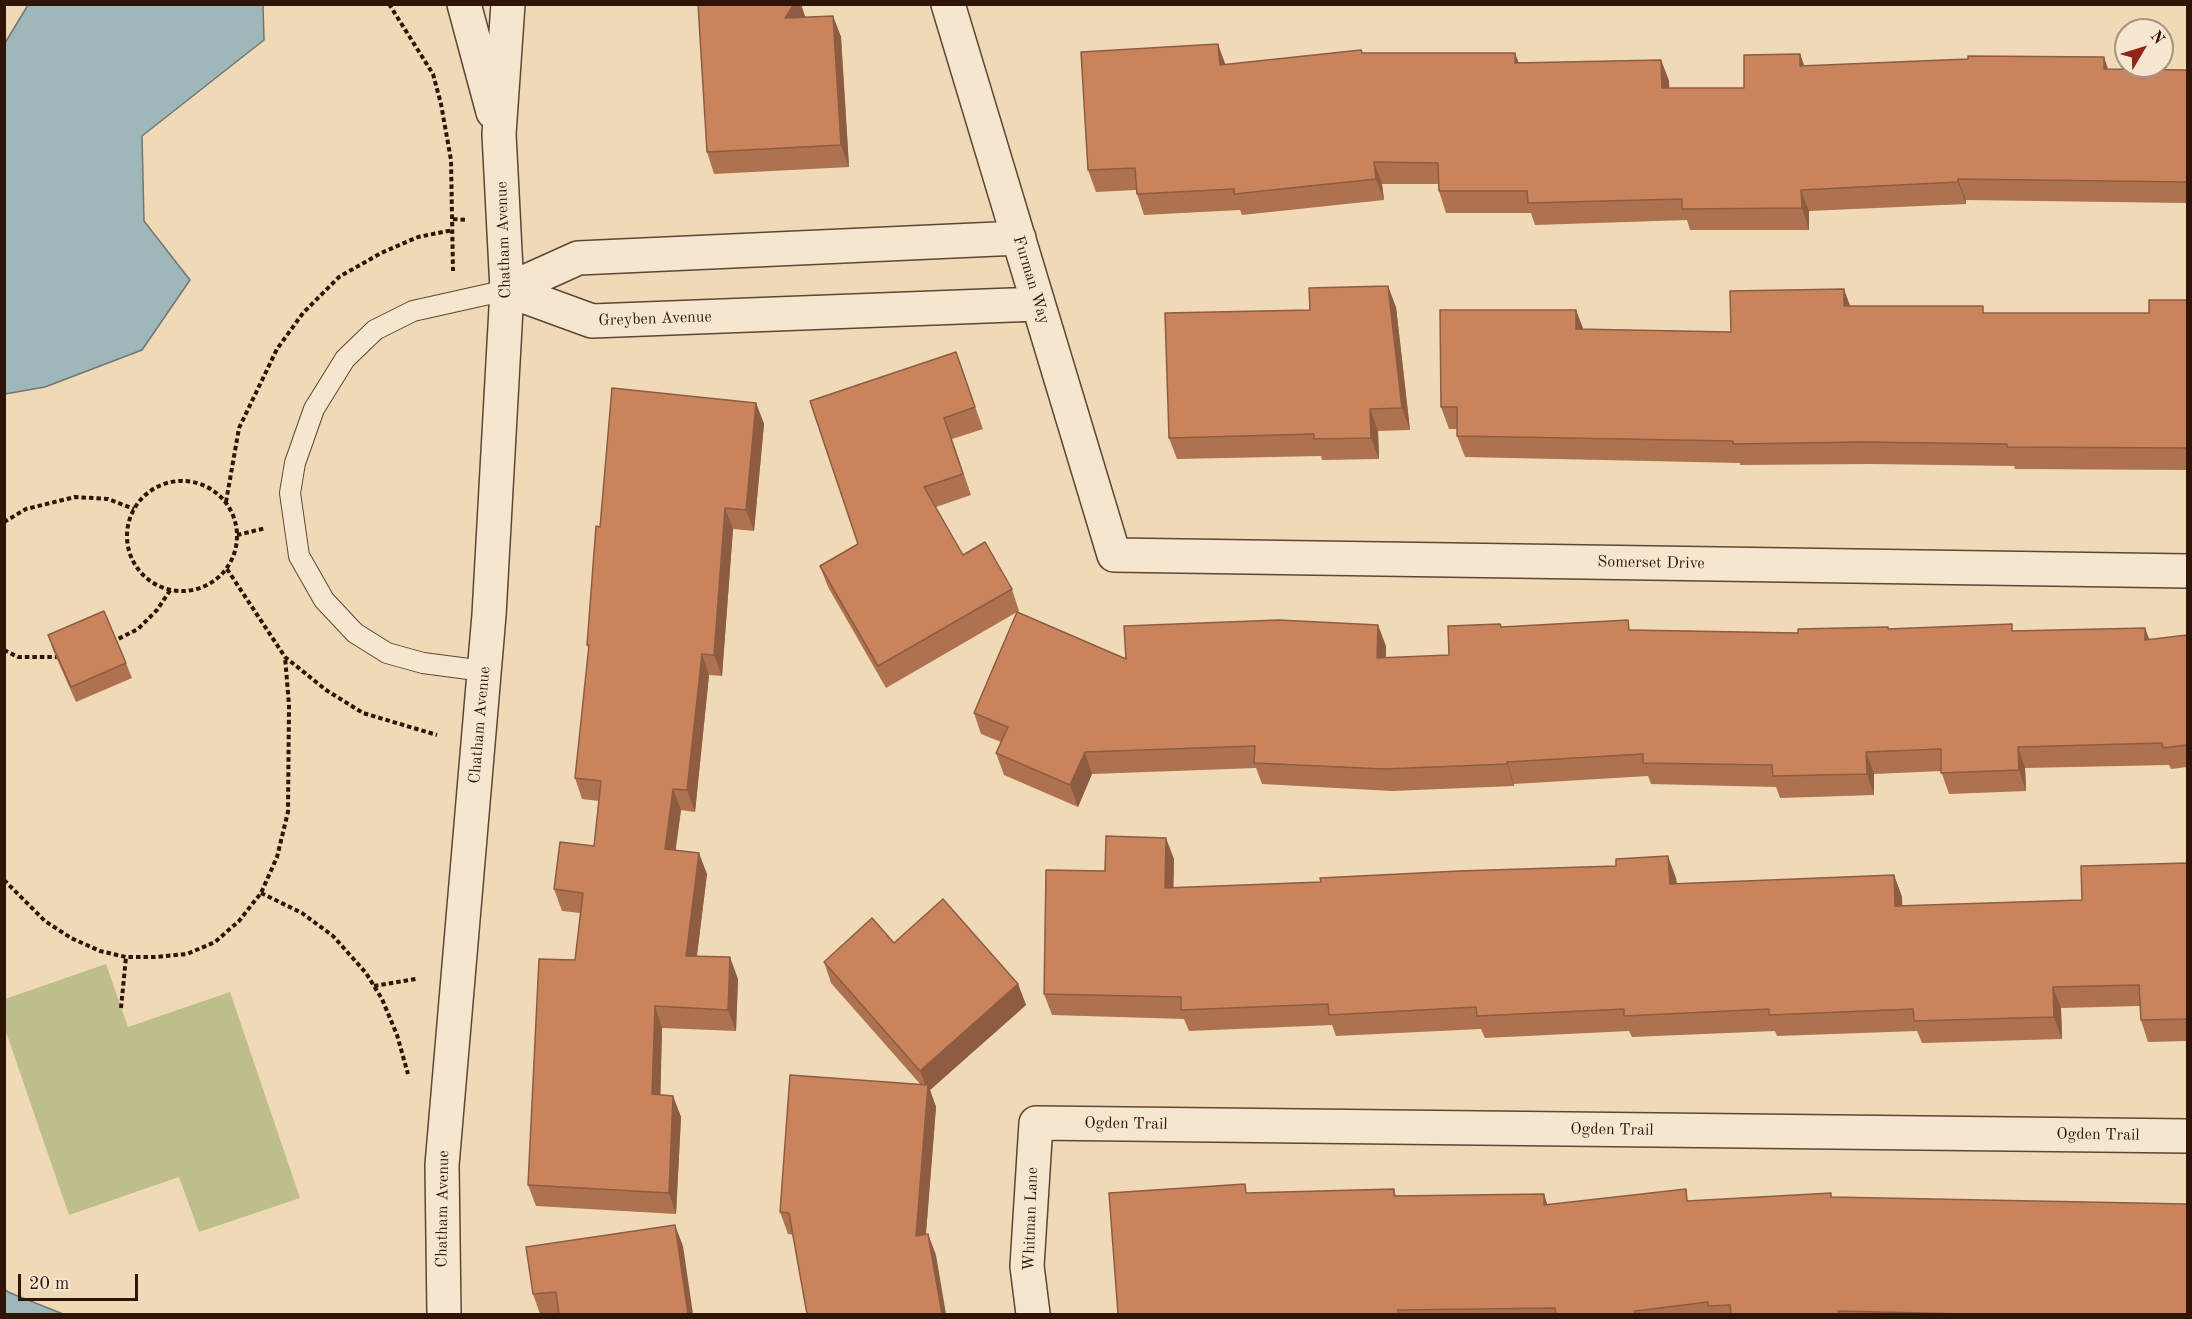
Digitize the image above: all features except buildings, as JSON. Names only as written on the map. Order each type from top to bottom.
[{"type":"street","name":"Chatham Avenue","points":[[464,4],[499,134]]},
{"type":"street","name":"Chatham Avenue","points":[[444,1314],[442,1165],[484,671],[507,290],[499,134],[508,4]]},
{"type":"street","name":"Furman Way","points":[[948,4],[1114,555]]},
{"type":"street","points":[[507,290],[578,258],[1019,238]]},
{"type":"street","name":"Greyben Avenue","points":[[507,290],[592,321],[1038,304]]},
{"type":"street","name":"Somerset Drive","points":[[1114,555],[2187,571]]},
{"type":"street","name":"Ogden Trail","points":[[1036,1123],[2187,1136]]},
{"type":"street","name":"Whitman Lane","points":[[1033,1314],[1028,1266],[1036,1123]]},
{"type":"lane","points":[[484,671],[423,663],[387,653],[355,633],[324,600],[299,556],[290,503],[295,463],[314,409],[345,359],[375,330],[413,311],[507,290]]},
{"type":"path","points":[[389,4],[433,74],[451,160],[454,300]]},
{"type":"path","points":[[226,502],[239,429],[277,349],[303,313],[339,278],[381,253],[418,237],[453,230]]},
{"type":"path","points":[[178,481],[196,482],[213,490],[226,502],[234,518],[237,535],[235,553],[227,569],[213,581],[197,589],[171,589],[160,586],[146,576],[134,562],[128,545],[128,526],[134,509],[145,495],[160,485],[178,481]]},
{"type":"path","points":[[4,522],[26,509],[75,497],[108,499],[134,509]]},
{"type":"path","points":[[227,569],[285,657],[326,690],[363,713],[437,735]]},
{"type":"path","points":[[108,644],[138,629],[157,610],[171,589]]},
{"type":"path","points":[[4,650],[28,658],[48,659],[68,656]]},
{"type":"path","points":[[4,880],[45,921],[71,938],[100,951],[126,957],[155,957],[188,954],[215,942],[238,921],[261,893],[277,857],[288,812],[289,716],[285,657]]},
{"type":"path","points":[[261,893],[302,913],[333,936],[366,973],[397,1035],[408,1074]]},
{"type":"path","points":[[121,1008],[126,957]]},
{"type":"path","points":[[374,986],[416,979]]},
{"type":"green space","points":[[106,964],[128,1027],[230,992],[300,1198],[199,1232],[179,1177],[69,1215],[5,1029],[5,999]]},
{"type":"water","points":[[28,5],[263,5],[264,40],[142,136],[144,221],[190,280],[142,350],[45,387],[5,394],[5,43]]},
{"type":"water","points":[[4,1288],[8,1292],[63,1314],[5,1314]]}]
